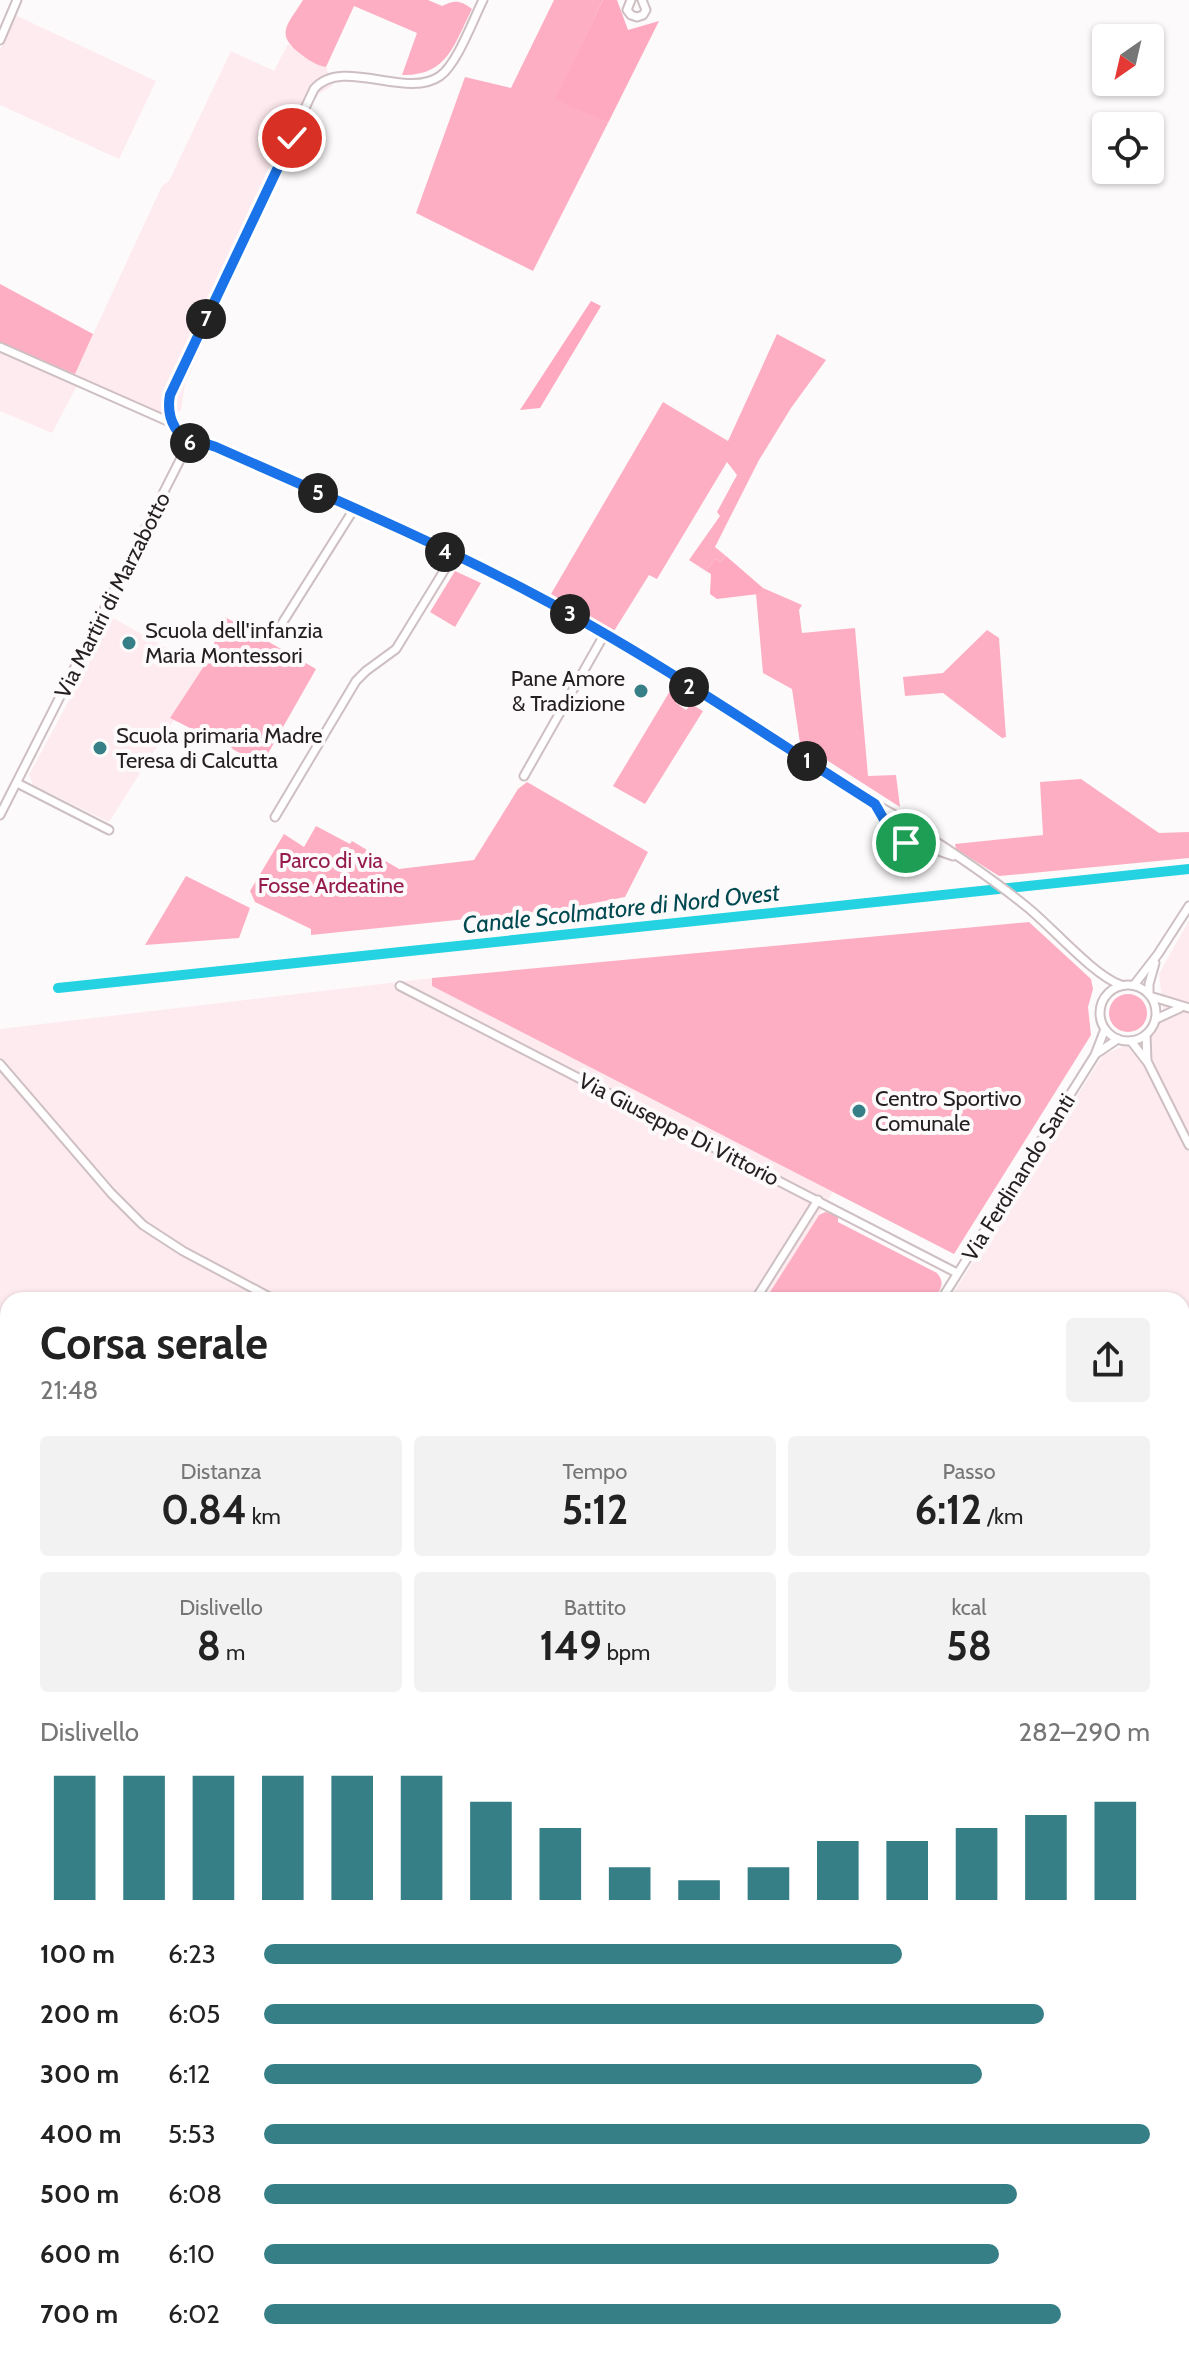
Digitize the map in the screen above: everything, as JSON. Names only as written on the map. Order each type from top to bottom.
[{"type":"street","points":[[0,40],[17,0]]},
{"type":"street","points":[[483,0],[452,62],[438,77],[407,82],[333,76],[314,89],[173,387],[169,409],[172,423],[180,435],[193,445],[216,447],[354,509],[536,595],[875,804],[908,818],[913,826],[1018,900],[1099,974],[1121,985],[1134,985],[1150,995],[1186,1007]]},
{"type":"street","points":[[627,2],[631,15],[640,17],[646,10],[642,0]]},
{"type":"street","points":[[0,347],[172,423]]},
{"type":"street","name":"Via Martiri di Marzabotto","points":[[0,815],[181,458],[193,445]]},
{"type":"street","points":[[276,633],[354,509]]},
{"type":"street","points":[[275,817],[356,681],[400,644],[453,556]]},
{"type":"street","points":[[524,776],[604,635]]},
{"type":"street","points":[[17,783],[109,830]]},
{"type":"street","points":[[875,804],[886,823]]},
{"type":"street","points":[[895,815],[886,823],[884,830],[888,840],[958,858]]},
{"type":"street","points":[[906,843],[912,836],[913,826]]},
{"type":"street","points":[[1134,985],[1189,906]]},
{"type":"street","points":[[1148,1063],[1146,1035],[1156,1019],[1149,984],[1158,954]]},
{"type":"street","points":[[1099,974],[1105,997],[1100,1013],[1105,1029],[1118,1039],[1131,1041],[1146,1035]]},
{"type":"street","points":[[1105,997],[1121,985]]},
{"type":"street","name":"Via Giuseppe Di Vittorio","points":[[400,986],[957,1273]]},
{"type":"street","points":[[1156,1019],[1186,1007]]},
{"type":"street","name":"Via Ferdinando Santi","points":[[946,1292],[1095,1055],[1105,1029]]},
{"type":"street","name":"Via Ferdinando Santi","points":[[1095,1055],[1118,1039]]},
{"type":"street","points":[[1131,1041],[1148,1063],[1189,1145]]},
{"type":"street","points":[[0,1064],[111,1193],[143,1225],[183,1251],[260,1292]]},
{"type":"street","points":[[760,1292],[818,1200]]},
{"type":"shaded area","points":[[603,0],[617,0],[628,30],[659,21],[608,123],[555,99]]},
{"type":"shaded area","points":[[15,15],[156,81],[119,159],[0,105],[0,50]]},
{"type":"shaded area","points":[[288,44],[312,62],[326,67],[333,85],[319,94],[313,103],[185,384],[181,410],[169,419],[80,380],[52,433],[0,411],[0,344],[75,373],[162,186],[169,181],[231,51],[274,71]]},
{"type":"shaded area","points":[[591,301],[601,306],[540,408],[520,410]]},
{"type":"shaded area","points":[[726,556],[763,588],[758,594],[717,599],[710,594],[711,574],[706,571],[715,559],[720,562]]},
{"type":"shaded area","name":"Scuola primaria Madre Teresa di Calcutta","points":[[113,618],[203,668],[109,822],[33,785],[29,775]]},
{"type":"shaded area","points":[[1189,920],[1189,1292],[954,1292],[1103,1055],[1155,1032],[1163,1009],[1159,974]]},
{"type":"shaded area","points":[[432,978],[432,986],[833,1192],[770,1292],[0,1292],[0,1029]]},
{"type":"green space","points":[[303,0],[428,0],[442,6],[461,3],[472,9],[454,46],[440,64],[417,74],[402,75],[417,33],[354,6],[326,67],[302,55],[288,41],[286,29]]},
{"type":"green space","points":[[554,0],[603,0],[556,98],[608,123],[533,271],[416,213],[465,77],[511,88]]},
{"type":"green space","points":[[0,284],[93,334],[75,374],[0,344]]},
{"type":"green space","points":[[777,334],[826,360],[759,460],[715,547],[726,556],[720,562],[715,559],[706,571],[689,560],[720,516],[717,512],[737,475],[727,462],[657,579],[649,575],[614,631],[551,594],[663,402],[728,441]]},
{"type":"green space","points":[[455,571],[481,583],[455,627],[430,612]]},
{"type":"green space","points":[[763,588],[802,605],[799,610],[802,633],[855,628],[868,776],[896,775],[900,807],[800,743],[792,689],[763,673],[756,594]]},
{"type":"green space","points":[[225,617],[316,669],[262,764],[170,718],[206,663]]},
{"type":"green space","points":[[987,630],[999,638],[1006,737],[1002,738],[943,693],[905,696],[903,677],[943,673]]},
{"type":"green space","points":[[670,691],[680,697],[676,703],[686,710],[691,704],[703,711],[645,804],[613,786]]},
{"type":"green space","points":[[1081,779],[1159,833],[1189,832],[1189,858],[999,876],[956,849],[955,844],[1043,835],[1040,782]]},
{"type":"green space","name":"Parco di via Fosse Ardeatine","points":[[527,782],[648,852],[625,897],[564,909],[311,935],[311,929],[255,902],[250,891],[284,834],[304,847],[316,826],[350,844],[352,841],[399,869],[474,860],[518,789]]},
{"type":"green space","points":[[186,876],[250,908],[239,938],[145,945]]},
{"type":"green space","name":"Centro Sportivo Comunale","points":[[1029,922],[1091,979],[1093,989],[1088,1007],[1091,1035],[954,1254],[432,986],[432,978]]},
{"type":"green space","points":[[1128,994],[1142,999],[1147,1013],[1142,1027],[1128,1032],[1114,1027],[1109,1013],[1114,999]]},
{"type":"green space","points":[[825,1212],[838,1215],[838,1222],[937,1273],[942,1283],[939,1292],[770,1292],[819,1215]]},
{"type":"waterway","name":"Canale Scolmatore di Nord Ovest","points":[[58,988],[1189,869]]},
{"type":"place","name":"Scuola dell'infanzia Maria Montessori","points":[[129,643]]},
{"type":"place","name":"Pane Amore & Tradizione","points":[[641,691]]},
{"type":"place","name":"Scuola primaria Madre Teresa di Calcutta","points":[[100,748]]},
{"type":"place","name":"Centro Sportivo Comunale","points":[[859,1111]]},
{"type":"route","points":[[292,138],[173,387],[169,402],[175,430],[193,445],[201,443],[216,447],[545,600],[875,804],[886,823],[886,838],[896,844],[906,843]]}]
